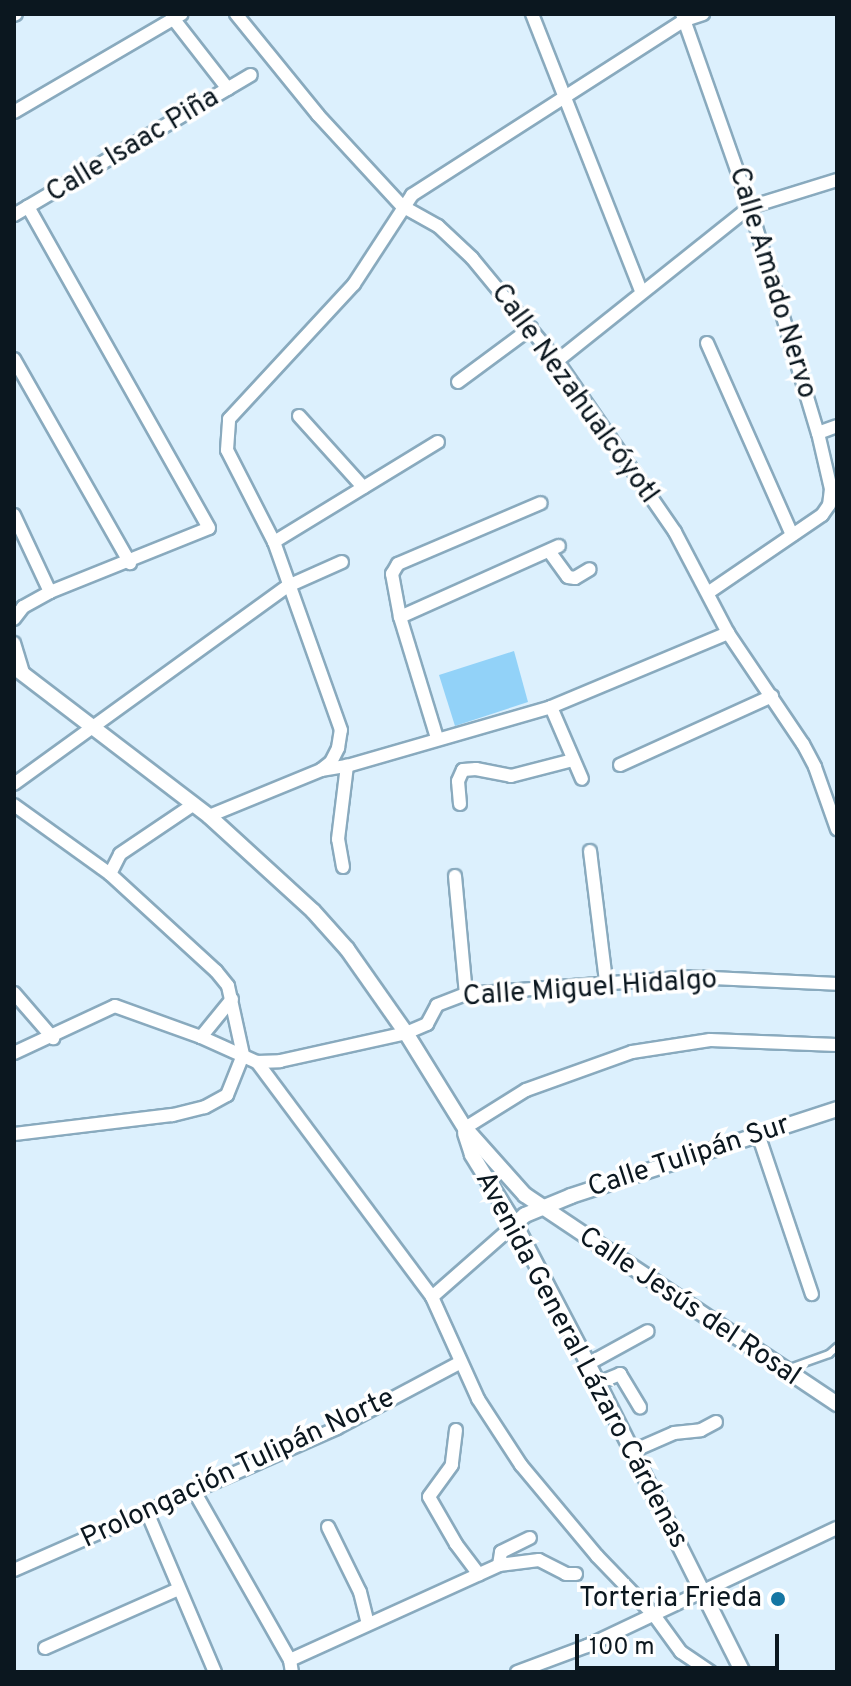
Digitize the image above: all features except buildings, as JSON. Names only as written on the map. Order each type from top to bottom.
[{"type":"street","name":"Calle Nezahualcóyotl","points":[[236,14],[318,115],[402,206],[438,226],[449,236],[557,361],[675,532],[728,633],[772,696],[815,767],[837,829]]},
{"type":"street","points":[[532,14],[641,291]]},
{"type":"street","points":[[321,770],[331,762],[338,748],[341,730],[274,542],[227,450],[229,419],[354,284],[402,206],[422,187],[684,17],[703,14]]},
{"type":"street","points":[[14,112],[176,16],[228,89]]},
{"type":"street","name":"Calle Amado Nervo","points":[[684,17],[750,207],[818,433],[831,489],[829,505],[822,515],[709,592]]},
{"type":"street","name":"Calle Isaac Piña","points":[[14,215],[251,75]]},
{"type":"street","points":[[557,361],[750,207],[837,180]]},
{"type":"street","points":[[14,619],[23,607],[50,592],[130,563],[209,528],[28,207]]},
{"type":"street","points":[[458,382],[531,328]]},
{"type":"street","points":[[707,343],[792,535]]},
{"type":"street","points":[[14,359],[130,563]]},
{"type":"street","points":[[299,416],[363,487]]},
{"type":"street","points":[[818,433],[837,426]]},
{"type":"street","points":[[274,542],[438,442]]},
{"type":"street","points":[[437,738],[400,617],[392,574],[398,564],[541,503]]},
{"type":"street","points":[[14,515],[50,592]]},
{"type":"street","points":[[400,617],[554,549],[568,577],[575,578],[590,569]]},
{"type":"street","points":[[14,784],[288,586],[342,562]]},
{"type":"street","points":[[209,816],[321,770],[347,766],[551,707],[728,633]]},
{"type":"street","points":[[14,643],[18,670]]},
{"type":"street","name":"Avenida General Lázaro Cárdenas","points":[[18,670],[209,816],[313,911],[347,949],[406,1033],[465,1128],[502,1172],[542,1208]]},
{"type":"street","points":[[620,765],[772,696]]},
{"type":"street","points":[[551,707],[582,779]]},
{"type":"street","points":[[460,804],[458,781],[463,770],[476,769],[511,776],[573,760]]},
{"type":"street","points":[[343,867],[338,839],[347,766]]},
{"type":"street","points":[[110,874],[120,854],[194,804]]},
{"type":"street","points":[[14,805],[110,874],[216,971],[228,986],[243,1055],[227,1095],[205,1107],[144,1119],[14,1134]]},
{"type":"street","points":[[590,851],[606,982]]},
{"type":"street","points":[[455,876],[466,994]]},
{"type":"street","name":"Calle Miguel Hidalgo","points":[[406,1033],[427,1024],[437,1005],[466,994],[691,977],[837,984]]},
{"type":"street","points":[[14,993],[53,1038]]},
{"type":"street","points":[[201,1037],[232,999]]},
{"type":"street","points":[[14,1053],[53,1038],[115,1006],[201,1037],[257,1062],[432,1297],[459,1363],[521,1465],[597,1556],[654,1615],[681,1652],[711,1672]]},
{"type":"street","points":[[257,1062],[280,1061],[406,1033]]},
{"type":"street","points":[[465,1128],[526,1090],[632,1052],[710,1040],[837,1045]]},
{"type":"street","name":"Calle Tulipán Sur","points":[[515,1224],[542,1208],[837,1109]]},
{"type":"street","name":"Avenida General Lázaro Cárdenas","points":[[465,1128],[465,1140],[472,1155],[515,1224],[743,1672]]},
{"type":"street","points":[[758,1134],[812,1294]]},
{"type":"street","name":"Calle Jesús del Rosal","points":[[542,1208],[837,1404]]},
{"type":"street","points":[[432,1297],[515,1224]]},
{"type":"street","points":[[588,1364],[648,1331]]},
{"type":"street","name":"Prolongación Tulipán Norte","points":[[14,1570],[337,1428],[459,1363]]},
{"type":"street","points":[[598,1383],[620,1374],[640,1407]]},
{"type":"street","points":[[633,1451],[674,1433],[701,1430],[716,1422]]},
{"type":"street","points":[[456,1430],[452,1465],[429,1497],[456,1544],[479,1574]]},
{"type":"street","points":[[194,1491],[291,1666],[368,1624],[499,1565],[539,1560],[566,1574],[576,1574]]},
{"type":"street","points":[[147,1512],[215,1672]]},
{"type":"street","points":[[328,1527],[360,1592],[368,1624]]},
{"type":"street","points":[[517,1672],[587,1646],[837,1528]]},
{"type":"street","points":[[499,1565],[501,1552],[530,1538]]},
{"type":"street","points":[[45,1648],[179,1589]]},
{"type":"lane","points":[[784,1370],[829,1354],[837,1347]]},
{"type":"lane","points":[[829,1354],[837,1359]]},
{"type":"shaded area","points":[[514,651],[528,702],[455,726],[439,675]]},
{"type":"place","name":"Torteria Frieda","points":[[778,1599]]}]
